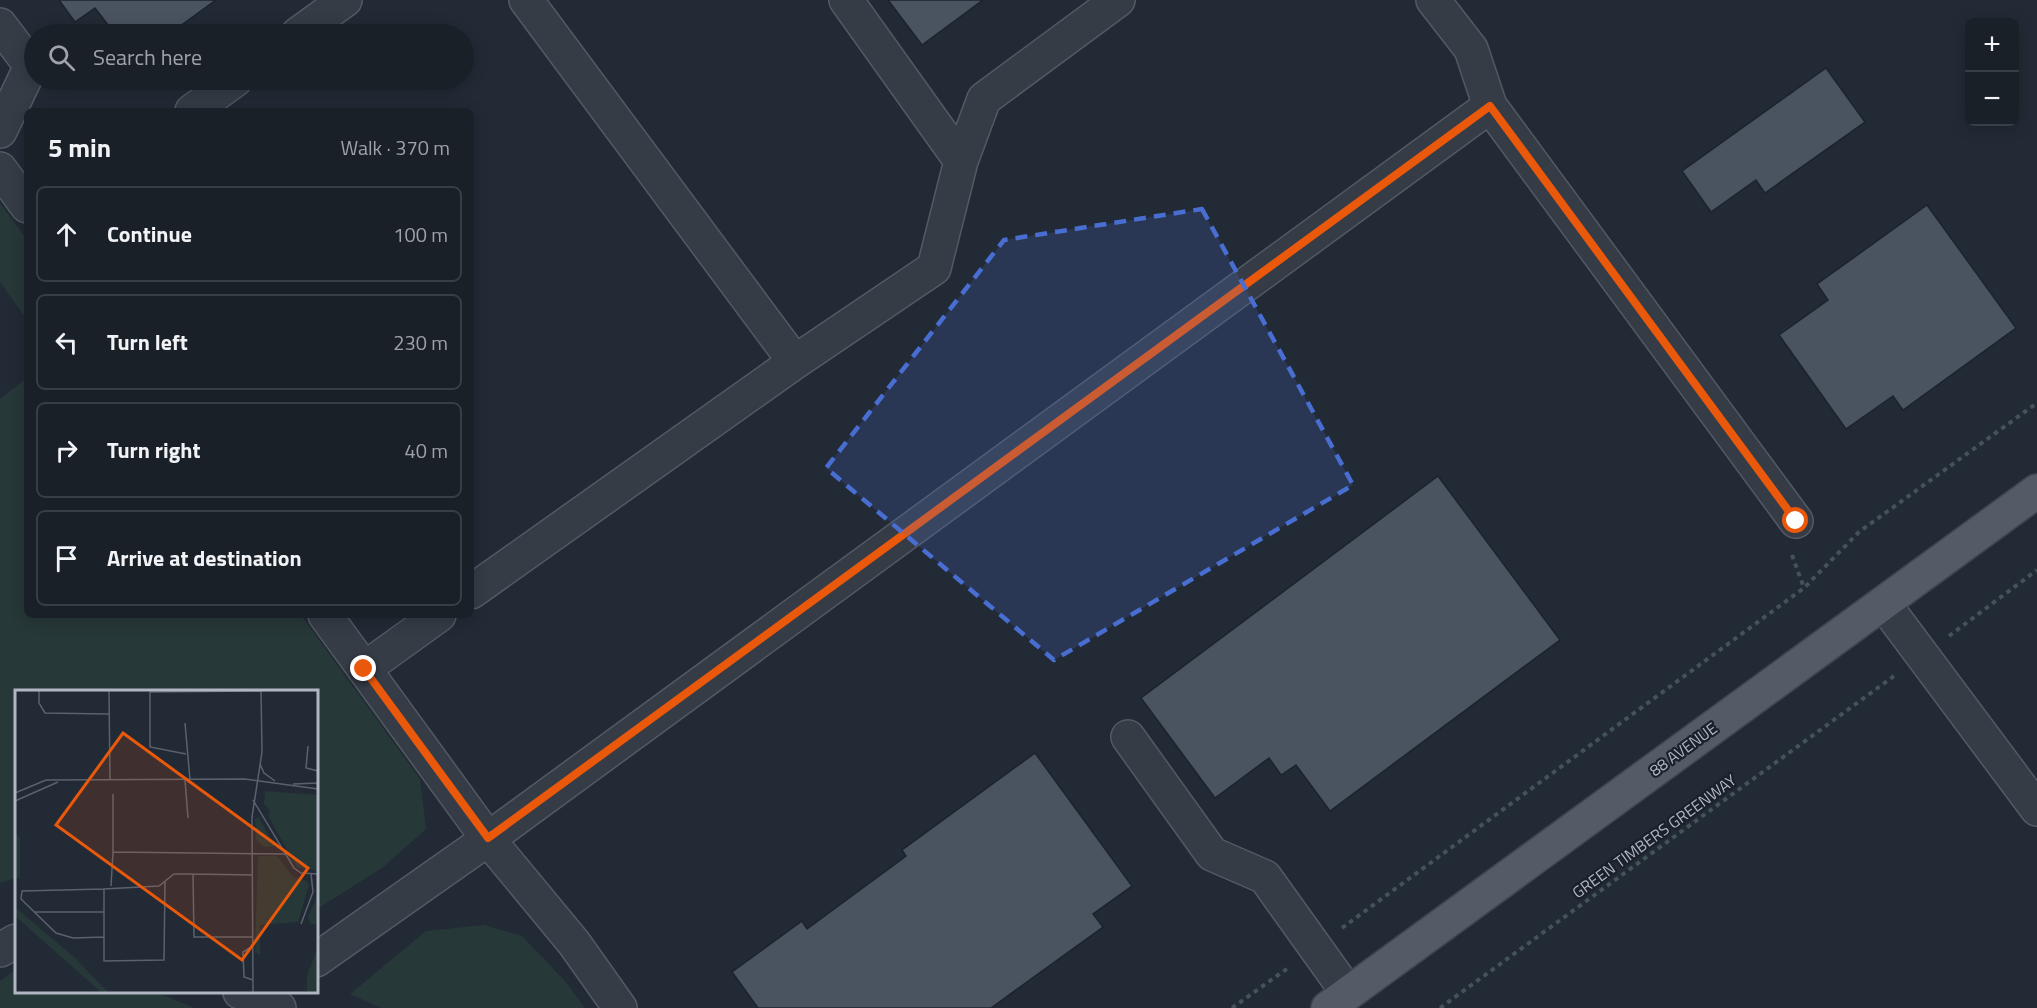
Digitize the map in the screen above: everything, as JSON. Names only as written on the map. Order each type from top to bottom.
[{"type":"main road","name":"88 AVENUE","points":[[1338,1001],[2037,491]]},
{"type":"street","points":[[312,24],[345,0]]},
{"type":"street","points":[[526,0],[795,362]]},
{"type":"street","points":[[846,0],[961,161]]},
{"type":"street","points":[[474,590],[795,362],[934,268],[961,161],[984,99],[1118,0]]},
{"type":"street","points":[[1433,0],[1471,49],[1490,106],[1796,521]]},
{"type":"street","points":[[0,25],[24,57]]},
{"type":"street","points":[[0,131],[24,81]]},
{"type":"street","points":[[196,108],[221,90]]},
{"type":"street","points":[[318,959],[488,838],[1490,106]]},
{"type":"street","points":[[0,169],[24,202]]},
{"type":"street","points":[[1884,604],[2037,809]]},
{"type":"street","points":[[327,618],[488,838],[573,943],[620,1008]]},
{"type":"street","points":[[364,669],[435,618]]},
{"type":"street","points":[[1128,737],[1212,854],[1265,878],[1315,948],[1338,1001]]},
{"type":"street","points":[[0,950],[15,942]]},
{"type":"street","points":[[242,993],[279,1008]]},
{"type":"path","points":[[1232,1008],[1804,588],[1859,532],[2037,403]]},
{"type":"path","points":[[1968,621],[2037,570]]},
{"type":"path","name":"GREEN TIMBERS GREENWAY","points":[[1440,1008],[1883,684]]},
{"type":"highlighted area","points":[[1202,209],[1353,485],[1054,660],[826,468],[1004,240]]},
{"type":"shaded area","points":[[0,203],[24,236],[24,316],[0,282]]},
{"type":"shaded area","points":[[24,380],[24,618],[303,618],[420,779],[426,829],[382,868],[318,908],[318,690],[15,690],[15,878],[0,883],[0,399]]},
{"type":"shaded area","points":[[484,925],[522,936],[565,981],[585,1008],[381,1008],[350,994],[426,931]]},
{"type":"shaded area","points":[[15,970],[15,993],[158,993],[194,1008],[0,1008],[0,981]]},
{"type":"building","points":[[59,0],[216,0],[183,24],[107,24],[95,8],[75,22]]},
{"type":"building","points":[[888,0],[983,0],[922,45]]},
{"type":"building","points":[[1826,68],[1865,122],[1765,193],[1756,180],[1711,212],[1682,171]]},
{"type":"building","points":[[1927,205],[2016,328],[1903,410],[1893,396],[1846,429],[1779,335],[1828,300],[1817,284]]},
{"type":"building","points":[[1438,476],[1560,640],[1330,811],[1296,765],[1281,775],[1269,758],[1215,798],[1141,698]]},
{"type":"building","points":[[1035,753],[1132,886],[1093,914],[1103,927],[991,1008],[758,1008],[732,972],[802,921],[807,929],[906,856],[902,850]]},
{"type":"route","points":[[364,669],[488,838],[1490,106],[1796,521]]}]
